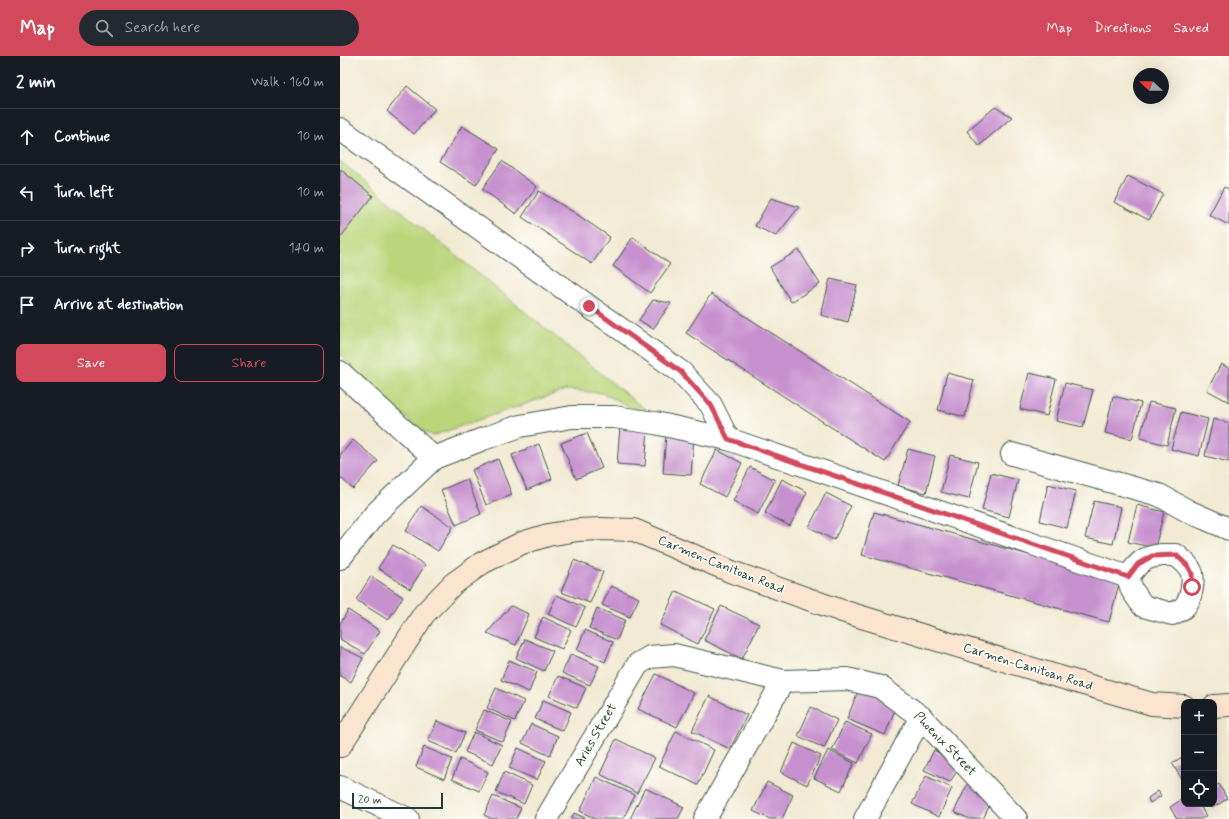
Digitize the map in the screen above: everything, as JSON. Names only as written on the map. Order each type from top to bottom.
[{"type":"main road","name":"Carmen-Canitoan Road","points":[[343,734],[424,614],[453,584],[482,563],[522,544],[548,535],[601,528],[634,530],[732,572],[842,611],[1152,704],[1181,706]]},
{"type":"main road","points":[[1217,706],[1229,705]]},
{"type":"street","points":[[340,129],[681,372],[711,405],[728,439]]},
{"type":"street","points":[[340,372],[434,458]]},
{"type":"street","points":[[340,558],[375,514],[434,458],[520,426],[572,417],[614,417],[655,423],[728,439],[1128,577]]},
{"type":"street","points":[[1012,454],[1159,495],[1188,511],[1229,529]]},
{"type":"street","name":"Phoenix Street","points":[[650,657],[674,656],[783,681],[847,678],[880,687],[921,716],[1016,819]]},
{"type":"street","name":"Aries Street","points":[[546,819],[638,664],[650,657]]},
{"type":"street","points":[[705,819],[783,681]]},
{"type":"street","points":[[865,819],[921,716]]},
{"type":"street","points":[[340,787],[408,819]]},
{"type":"green space","points":[[340,161],[659,421],[602,393],[566,390],[432,436],[415,426],[340,355]]},
{"type":"building","points":[[407,86],[435,109],[414,134],[387,111]]},
{"type":"building","points":[[995,107],[1012,117],[979,146],[967,131]]},
{"type":"building","points":[[462,126],[499,149],[476,185],[440,162]]},
{"type":"building","points":[[502,161],[537,187],[516,214],[482,189]]},
{"type":"building","points":[[340,169],[373,196],[340,238]]},
{"type":"building","points":[[1128,176],[1163,194],[1149,220],[1114,202]]},
{"type":"building","points":[[1224,187],[1229,189],[1229,225],[1209,215]]},
{"type":"building","points":[[539,191],[610,237],[592,264],[522,217]]},
{"type":"building","points":[[771,198],[799,207],[776,236],[755,226]]},
{"type":"building","points":[[633,237],[670,264],[650,293],[613,266]]},
{"type":"building","points":[[799,250],[820,284],[791,302],[770,267]]},
{"type":"building","points":[[830,279],[857,285],[848,322],[821,315]]},
{"type":"building","points":[[711,294],[910,422],[885,462],[686,333]]},
{"type":"building","points":[[653,300],[671,303],[653,329],[639,320]]},
{"type":"building","points":[[1221,364],[1229,368],[1229,402],[1207,390]]},
{"type":"building","points":[[947,373],[974,380],[965,417],[938,410]]},
{"type":"building","points":[[1029,373],[1056,379],[1047,416],[1020,409]]},
{"type":"building","points":[[1065,383],[1093,390],[1083,427],[1056,421]]},
{"type":"building","points":[[1113,396],[1141,403],[1132,439],[1105,433]]},
{"type":"building","points":[[1149,402],[1176,408],[1167,445],[1140,438]]},
{"type":"building","points":[[1181,412],[1208,419],[1199,456],[1171,449]]},
{"type":"building","points":[[1213,419],[1229,423],[1229,462],[1205,456]]},
{"type":"building","points":[[620,426],[648,428],[645,466],[617,464]]},
{"type":"building","points":[[587,433],[602,468],[576,479],[561,443]]},
{"type":"building","points":[[666,435],[694,437],[691,475],[663,473]]},
{"type":"building","points":[[353,440],[378,461],[353,489],[340,477],[340,455]]},
{"type":"building","points":[[539,444],[552,479],[527,490],[512,455]]},
{"type":"building","points":[[908,449],[935,456],[926,493],[898,486]]},
{"type":"building","points":[[717,450],[742,463],[725,497],[700,484]]},
{"type":"building","points":[[950,455],[978,462],[969,499],[941,492]]},
{"type":"building","points":[[498,459],[512,495],[486,505],[472,470]]},
{"type":"building","points":[[750,467],[775,480],[758,514],[733,501]]},
{"type":"building","points":[[991,473],[1018,480],[1009,517],[982,510]]},
{"type":"building","points":[[467,479],[481,514],[456,525],[441,490]]},
{"type":"building","points":[[782,479],[807,492],[790,526],[765,513]]},
{"type":"building","points":[[1048,484],[1076,491],[1067,528],[1040,521]]},
{"type":"building","points":[[826,493],[851,506],[834,540],[809,527]]},
{"type":"building","points":[[1094,501],[1121,507],[1113,544],[1085,538]]},
{"type":"building","points":[[1137,505],[1164,512],[1155,548],[1128,542]]},
{"type":"building","points":[[421,506],[453,527],[438,551],[406,531]]},
{"type":"building","points":[[874,512],[1120,580],[1109,622],[862,555]]},
{"type":"building","points":[[393,545],[425,565],[410,589],[378,568]]},
{"type":"building","points":[[574,560],[603,572],[590,603],[561,592]]},
{"type":"building","points":[[371,576],[403,597],[388,620],[356,600]]},
{"type":"building","points":[[611,586],[639,598],[630,617],[602,605]]},
{"type":"building","points":[[676,591],[715,609],[698,644],[660,625]]},
{"type":"building","points":[[557,595],[585,608],[576,627],[548,614]]},
{"type":"building","points":[[511,606],[529,614],[516,645],[487,633]]},
{"type":"building","points":[[721,606],[759,624],[742,659],[704,640]]},
{"type":"building","points":[[597,608],[625,620],[617,640],[589,628]]},
{"type":"building","points":[[348,610],[380,631],[365,654],[340,639],[340,624]]},
{"type":"building","points":[[543,617],[571,630],[562,649],[534,637]]},
{"type":"building","points":[[585,630],[613,642],[605,662],[577,650]]},
{"type":"building","points":[[525,639],[553,651],[544,671],[516,658]]},
{"type":"building","points":[[340,647],[363,658],[351,682],[340,676]]},
{"type":"building","points":[[571,654],[599,666],[590,685],[562,673]]},
{"type":"building","points":[[509,660],[537,672],[529,692],[501,680]]},
{"type":"building","points":[[656,674],[694,693],[677,727],[638,709]]},
{"type":"building","points":[[558,676],[586,688],[577,708],[549,696]]},
{"type":"building","points":[[860,686],[898,702],[885,735],[847,719]]},
{"type":"building","points":[[496,688],[524,701],[515,721],[487,708]]},
{"type":"building","points":[[709,696],[747,715],[730,749],[692,731]]},
{"type":"building","points":[[543,700],[571,712],[563,731],[535,719]]},
{"type":"building","points":[[811,707],[837,720],[824,748],[798,736]]},
{"type":"building","points":[[484,710],[512,722],[503,742],[475,730]]},
{"type":"building","points":[[437,721],[465,733],[456,753],[428,741]]},
{"type":"building","points":[[845,722],[872,734],[858,763],[832,750]]},
{"type":"building","points":[[531,724],[558,736],[550,756],[522,743]]},
{"type":"building","points":[[676,731],[714,750],[698,785],[659,766]]},
{"type":"building","points":[[474,732],[502,745],[493,764],[465,752]]},
{"type":"building","points":[[616,739],[655,758],[637,793],[600,774]]},
{"type":"building","points":[[794,743],[821,756],[807,785],[781,772]]},
{"type":"building","points":[[424,747],[452,759],[444,779],[416,767]]},
{"type":"building","points":[[518,748],[546,761],[537,780],[509,768]]},
{"type":"building","points":[[828,750],[854,763],[841,791],[814,778]]},
{"type":"building","points":[[934,750],[960,766],[950,782],[924,770]]},
{"type":"building","points":[[1181,758],[1181,778],[1172,763]]},
{"type":"building","points":[[460,759],[488,772],[479,791],[452,779]]},
{"type":"building","points":[[504,772],[532,785],[524,804],[496,792]]},
{"type":"building","points":[[926,776],[952,788],[939,817],[912,804]]},
{"type":"building","points":[[596,777],[635,795],[623,819],[595,819],[580,811]]},
{"type":"building","points":[[767,782],[793,795],[782,819],[770,819],[753,811]]},
{"type":"building","points":[[968,783],[992,800],[983,819],[970,819],[954,812]]},
{"type":"building","points":[[1219,784],[1227,799],[1217,805],[1217,785]]},
{"type":"building","points":[[645,788],[684,807],[678,819],[630,819]]},
{"type":"building","points":[[1158,791],[1161,796],[1150,803],[1148,798]]},
{"type":"building","points":[[493,796],[521,808],[516,819],[492,819],[484,815]]},
{"type":"building","points":[[1181,800],[1181,807],[1201,807],[1206,816],[1201,819],[1177,819],[1170,807]]},
{"type":"building","points":[[574,813],[587,819],[571,819]]},
{"type":"route","points":[[589,306],[681,372],[711,405],[728,439],[924,508],[1128,577],[1138,564],[1152,556],[1176,555],[1188,566],[1192,573],[1192,587]]}]
